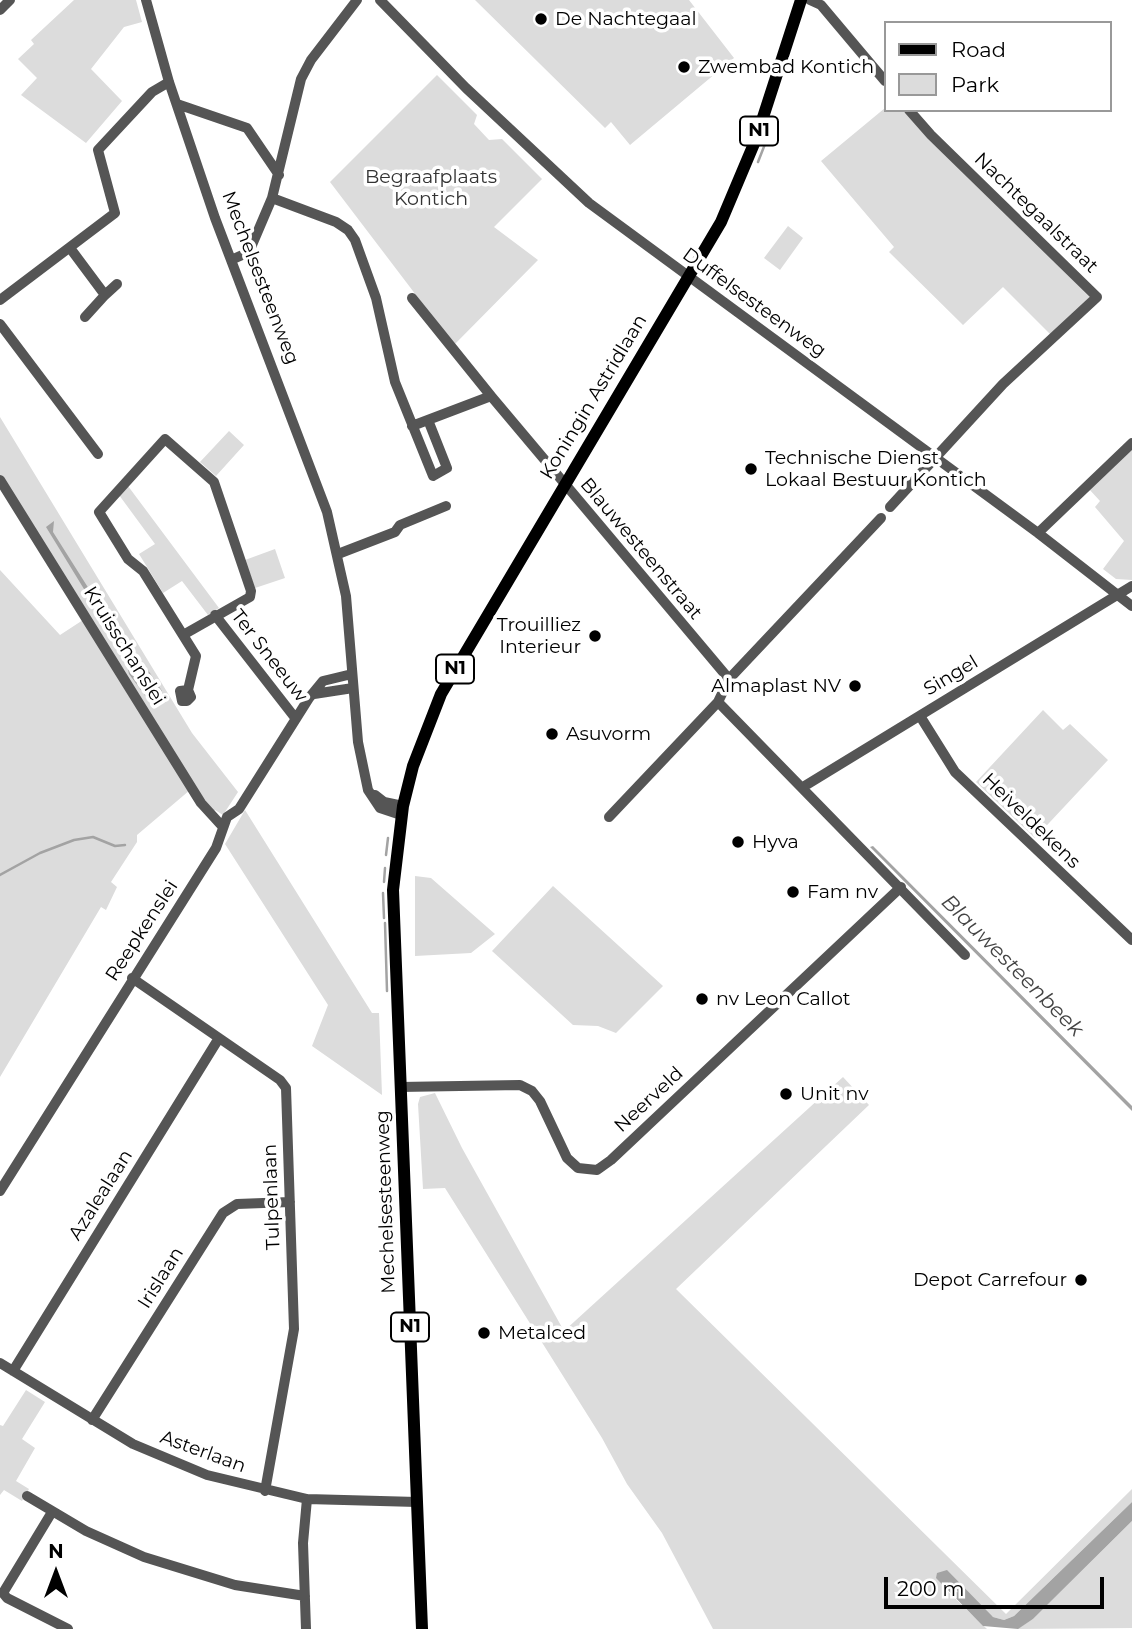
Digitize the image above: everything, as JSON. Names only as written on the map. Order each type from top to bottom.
[{"type":"main road","name":"Koningin Astridlaan","points":[[402,811],[413,766],[441,694],[738,187],[783,61],[801,0]]},
{"type":"main road","name":"Mechelsesteenweg","points":[[402,811],[393,890],[422,1629]]},
{"type":"street","points":[[0,10],[10,0]]},
{"type":"street","name":"Mechelsesteenweg","points":[[145,0],[169,82],[231,260],[314,475],[338,554],[346,596],[353,688],[366,783],[374,802],[380,808],[402,811]]},
{"type":"street","points":[[231,260],[249,251],[272,198],[301,79],[311,60],[357,0]]},
{"type":"street","name":"Duffelsesteenweg","points":[[380,0],[450,72],[579,195],[1038,533],[1132,606]]},
{"type":"street","points":[[810,0],[821,5],[884,80]]},
{"type":"street","points":[[0,300],[116,210],[97,154],[100,146],[152,92],[169,82]]},
{"type":"street","points":[[177,104],[247,128],[279,175]]},
{"type":"street","name":"Nachtegaalstraat","points":[[911,112],[1097,297],[1003,384],[936,458]]},
{"type":"street","points":[[272,198],[336,222],[348,230],[355,240],[376,298],[395,382],[433,476],[447,468],[428,420]]},
{"type":"street","points":[[70,248],[105,295]]},
{"type":"street","points":[[85,317],[117,284]]},
{"type":"street","name":"Blauwesteenstraat","points":[[412,298],[564,486],[729,679]]},
{"type":"street","points":[[0,324],[98,454]]},
{"type":"street","points":[[412,426],[491,396]]},
{"type":"street","name":"Ter Sneeuw","points":[[165,439],[214,482],[251,591],[248,598],[215,615],[183,635],[143,571],[128,559],[99,512],[165,439]]},
{"type":"street","points":[[1038,533],[1132,443]]},
{"type":"street","points":[[890,507],[936,458]]},
{"type":"street","name":"Kruisschanslei","points":[[0,480],[201,803],[222,826]]},
{"type":"street","points":[[338,554],[395,532],[400,525],[446,506]]},
{"type":"street","points":[[609,817],[718,702],[729,679],[881,517]]},
{"type":"street","name":"Singel","points":[[803,787],[1132,586]]},
{"type":"street","name":"Ter Sneeuw","points":[[215,615],[296,719]]},
{"type":"street","points":[[183,635],[197,658],[188,690]]},
{"type":"street","name":"Reepkenslei","points":[[0,1191],[216,848],[227,817],[239,809],[323,681],[352,674]]},
{"type":"street","points":[[314,694],[353,688]]},
{"type":"street","points":[[718,702],[965,955]]},
{"type":"street","name":"Heiveldekens","points":[[920,716],[955,772],[1132,940]]},
{"type":"street","name":"Neerveld","points":[[400,1087],[520,1085],[532,1091],[540,1101],[567,1158],[578,1168],[597,1170],[611,1160],[901,887]]},
{"type":"street","name":"Tulpenlaan","points":[[132,978],[285,1086],[293,1340],[265,1491]]},
{"type":"street","name":"Azalealaan","points":[[13,1371],[219,1038]]},
{"type":"street","name":"Irislaan","points":[[92,1420],[223,1213],[237,1205],[290,1202]]},
{"type":"street","name":"Asterlaan","points":[[0,1363],[133,1444],[180,1466],[265,1491],[307,1499],[417,1502]]},
{"type":"street","points":[[27,1496],[52,1512],[121,1547],[175,1568],[245,1587],[305,1596]]},
{"type":"street","points":[[306,1629],[303,1543],[307,1499]]},
{"type":"street","points":[[52,1512],[3,1592],[7,1598],[68,1629]]},
{"type":"green space","points":[[74,0],[136,0],[142,22],[124,27],[91,69],[122,101],[86,143],[21,95],[37,78],[18,59],[34,44],[31,40]]},
{"type":"green space","points":[[475,0],[689,0],[734,58],[630,145],[611,122],[605,128]]},
{"type":"green space","name":"Begraafplaats Kontich","points":[[437,75],[477,115],[474,124],[489,140],[502,139],[542,179],[494,227],[538,260],[454,345],[330,182]]},
{"type":"green space","points":[[884,109],[884,112],[908,112],[1091,296],[1051,335],[1003,287],[963,325],[889,252],[894,247],[821,161]]},
{"type":"green space","points":[[788,226],[803,238],[780,270],[764,258]]},
{"type":"green space","points":[[0,417],[192,733],[238,792],[223,815],[215,810],[210,816],[0,480]]},
{"type":"green space","points":[[229,431],[244,445],[216,476],[200,462]]},
{"type":"green space","points":[[1132,446],[1132,580],[1116,579],[1103,569],[1124,541],[1095,507],[1100,501],[1088,488]]},
{"type":"green space","points":[[128,486],[219,608],[208,615],[182,581],[163,593],[139,554],[155,544],[119,495]]},
{"type":"green space","points":[[275,549],[285,578],[255,588],[245,560]]},
{"type":"green space","points":[[0,570],[60,635],[83,620],[190,790],[137,835],[137,842],[111,882],[117,887],[106,910],[101,907],[0,1077]]},
{"type":"green space","points":[[1043,710],[1063,730],[1070,724],[1108,760],[1035,838],[976,782]]},
{"type":"green space","points":[[245,810],[372,1013],[379,1013],[382,1095],[312,1046],[328,1005],[225,844]]},
{"type":"green space","points":[[415,876],[431,878],[495,934],[471,953],[415,956]]},
{"type":"green space","points":[[553,886],[663,986],[616,1033],[598,1026],[573,1025],[492,951]]},
{"type":"green space","points":[[843,1077],[869,1105],[676,1289],[1006,1614],[1132,1489],[1132,1502],[1014,1616],[1004,1620],[993,1617],[941,1585],[987,1629],[713,1629],[662,1533],[627,1484],[602,1438],[445,1188],[423,1189],[418,1104],[420,1097],[435,1093],[462,1148],[564,1331]]},
{"type":"green space","points":[[26,1390],[45,1402],[22,1439],[35,1448],[16,1481],[29,1489],[22,1501],[4,1490],[0,1495],[0,1425],[3,1426]]},
{"type":"green space","points":[[1132,1521],[1132,1628],[1017,1629],[1033,1619]]},
{"type":"shaded area","points":[[54,521],[53,532],[130,654],[148,670],[162,691],[149,701],[129,674],[125,656],[46,527]]},
{"type":"shaded area","points":[[873,846],[1132,1106],[1132,1111],[870,847]]},
{"type":"shaded area","points":[[1132,1502],[1132,1521],[1033,1619],[1018,1629],[983,1626],[936,1578],[937,1573],[947,1570],[993,1617],[1004,1620],[1014,1616]]},
{"type":"waterway","points":[[758,162],[774,121]]},
{"type":"waterway","points":[[0,875],[40,853],[74,840],[93,837],[115,846],[125,845]]},
{"type":"waterway","points":[[386,855],[388,838]]},
{"type":"waterway","points":[[384,882],[385,868]]},
{"type":"waterway","points":[[383,893],[384,918]]},
{"type":"waterway","points":[[385,923],[387,991]]},
{"type":"place","name":"De Nachtegaal","points":[[541,19]]},
{"type":"place","name":"Zwembad Kontich","points":[[684,67]]},
{"type":"place","name":"Technische Dienst Lokaal Bestuur Kontich","points":[[751,469]]},
{"type":"place","name":"Trouilliez Interieur","points":[[595,636]]},
{"type":"place","name":"Almaplast NV","points":[[855,686]]},
{"type":"place","name":"Asuvorm","points":[[552,734]]},
{"type":"place","name":"Hyva","points":[[738,842]]},
{"type":"place","name":"Fam nv","points":[[793,892]]},
{"type":"place","name":"nv Leon Callot","points":[[702,999]]},
{"type":"place","name":"Unit nv","points":[[786,1094]]},
{"type":"place","name":"Depot Carrefour","points":[[1081,1280]]},
{"type":"place","name":"Metalced","points":[[484,1333]]},
{"type":"water label","name":"Blauwesteenbeek","points":[[1012,966]]}]
